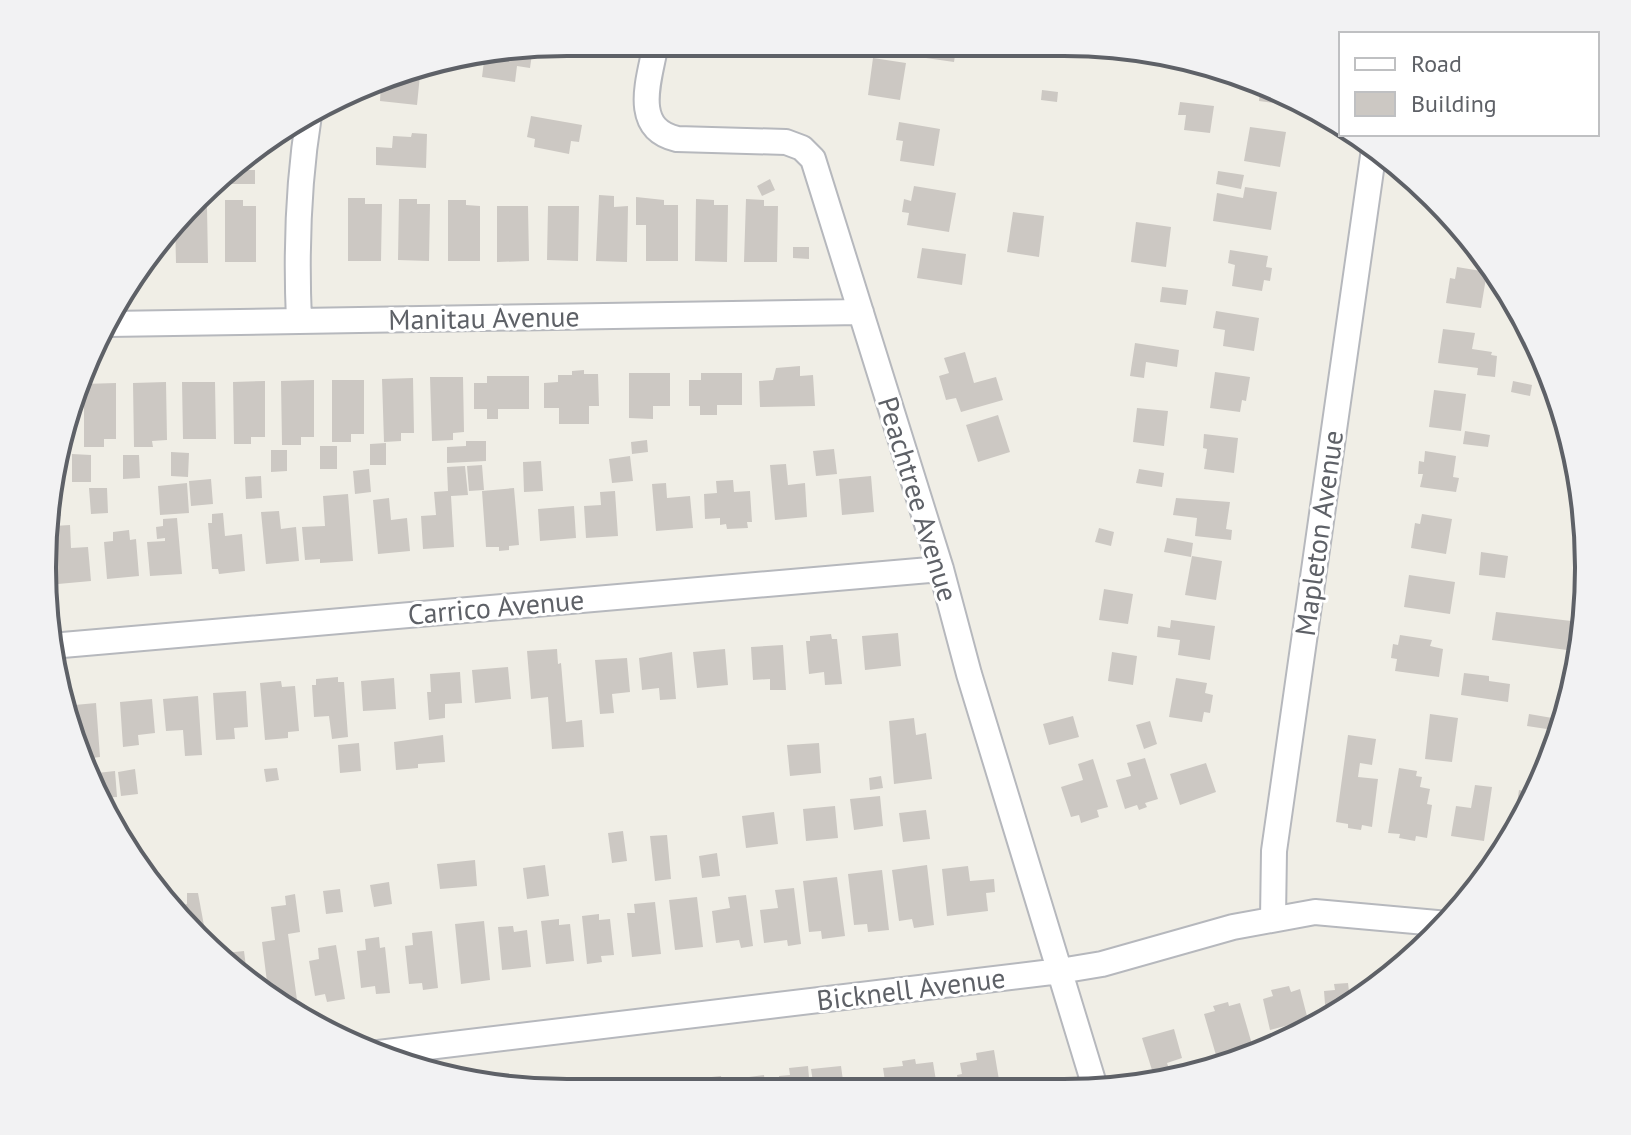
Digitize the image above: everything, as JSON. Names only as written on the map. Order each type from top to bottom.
[{"type":"street","name":"Peachtree Avenue","points":[[654,56],[646,103],[648,118],[654,128],[666,137],[786,142],[802,148],[813,159],[941,569],[969,674],[1092,1078]]},
{"type":"street","points":[[299,321],[297,278],[301,182],[307,128]]},
{"type":"street","name":"Mapleton Avenue","points":[[1273,918],[1274,851],[1372,160]]},
{"type":"street","name":"Manitau Avenue","points":[[118,324],[861,312]]},
{"type":"street","name":"Carrico Avenue","points":[[62,645],[941,569]]},
{"type":"street","name":"Bicknell Avenue","points":[[399,1050],[1060,971],[1102,964],[1273,918],[1315,912],[1431,922]]},
{"type":"building","points":[[926,56],[955,56],[954,62]]},
{"type":"building","points":[[532,57],[530,68],[517,66],[515,82],[482,77],[484,63]]},
{"type":"building","points":[[873,58],[906,63],[900,100],[868,95]]},
{"type":"building","points":[[420,78],[417,105],[380,101],[381,92]]},
{"type":"building","points":[[1042,90],[1058,92],[1057,102],[1041,100]]},
{"type":"building","points":[[1259,95],[1278,104],[1259,101]]},
{"type":"building","points":[[1180,102],[1214,106],[1210,133],[1184,130],[1186,115],[1178,115]]},
{"type":"building","points":[[531,116],[582,125],[579,142],[571,141],[569,154],[534,147],[535,139],[527,137]]},
{"type":"building","points":[[899,122],[940,129],[934,166],[900,161],[903,141],[896,140]]},
{"type":"building","points":[[1250,127],[1286,132],[1280,167],[1244,161]]},
{"type":"building","points":[[412,133],[427,134],[426,168],[376,165],[376,147],[392,148],[393,136],[411,137]]},
{"type":"building","points":[[246,170],[255,170],[255,184],[231,184]]},
{"type":"building","points":[[1218,171],[1244,175],[1241,189],[1216,184]]},
{"type":"building","points":[[770,179],[775,190],[762,196],[757,186]]},
{"type":"building","points":[[914,186],[956,193],[949,232],[907,225],[909,213],[902,212],[904,199],[911,201]]},
{"type":"building","points":[[1245,187],[1277,192],[1271,230],[1213,221],[1217,193],[1243,198]]},
{"type":"building","points":[[599,195],[614,196],[614,207],[628,206],[627,262],[596,261]]},
{"type":"building","points":[[636,197],[664,200],[664,205],[678,205],[678,261],[646,261],[646,225],[636,225]]},
{"type":"building","points":[[348,198],[365,198],[365,204],[382,204],[381,261],[348,261]]},
{"type":"building","points":[[399,199],[417,199],[417,204],[430,204],[429,261],[398,260]]},
{"type":"building","points":[[696,199],[714,200],[714,205],[728,205],[727,262],[695,261]]},
{"type":"building","points":[[746,199],[764,200],[764,206],[778,206],[777,262],[744,262]]},
{"type":"building","points":[[225,200],[243,200],[243,206],[256,206],[256,262],[225,262]]},
{"type":"building","points":[[448,200],[466,200],[466,205],[480,206],[480,261],[448,261]]},
{"type":"building","points":[[497,206],[528,206],[529,261],[497,262]]},
{"type":"building","points":[[548,206],[579,206],[578,261],[547,260]]},
{"type":"building","points":[[207,207],[208,263],[176,263],[175,239]]},
{"type":"building","points":[[1013,212],[1044,216],[1039,257],[1007,252]]},
{"type":"building","points":[[1136,222],[1171,227],[1166,267],[1131,262]]},
{"type":"building","points":[[793,247],[809,247],[809,259],[793,258]]},
{"type":"building","points":[[922,248],[966,254],[962,285],[917,278]]},
{"type":"building","points":[[1230,250],[1268,256],[1266,267],[1272,268],[1270,281],[1264,280],[1262,291],[1232,286],[1235,265],[1228,263]]},
{"type":"building","points":[[1457,267],[1480,271],[1486,279],[1481,308],[1446,303],[1450,278],[1455,279]]},
{"type":"building","points":[[1162,287],[1188,290],[1186,305],[1160,302]]},
{"type":"building","points":[[1216,311],[1259,318],[1254,351],[1223,346],[1225,330],[1213,328]]},
{"type":"building","points":[[1443,329],[1475,333],[1472,349],[1492,352],[1491,355],[1497,356],[1495,377],[1477,375],[1478,368],[1438,363]]},
{"type":"building","points":[[1135,343],[1179,350],[1177,367],[1146,362],[1144,378],[1130,376]]},
{"type":"building","points":[[965,352],[974,383],[996,377],[1003,400],[961,412],[956,398],[946,400],[939,376],[949,373],[944,358]]},
{"type":"building","points":[[800,366],[800,376],[813,375],[815,406],[760,407],[759,381],[773,380],[776,368]]},
{"type":"building","points":[[584,370],[584,374],[598,374],[599,406],[589,406],[589,424],[559,424],[559,408],[544,408],[544,383],[558,382],[558,375],[572,375],[572,371]]},
{"type":"building","points":[[1215,372],[1250,377],[1246,401],[1242,400],[1240,412],[1210,408]]},
{"type":"building","points":[[629,373],[670,373],[670,406],[653,406],[653,419],[629,418]]},
{"type":"building","points":[[701,373],[742,373],[742,405],[717,405],[717,415],[700,415],[700,406],[689,406],[689,380],[701,380]]},
{"type":"building","points":[[487,376],[529,376],[529,409],[498,409],[498,419],[487,419],[487,409],[474,409],[474,383],[487,383]]},
{"type":"building","points":[[430,377],[463,377],[464,432],[453,433],[453,440],[432,441]]},
{"type":"building","points":[[413,378],[414,433],[401,433],[401,441],[384,442],[382,379]]},
{"type":"building","points":[[314,380],[314,437],[301,437],[301,445],[282,445],[281,381]]},
{"type":"building","points":[[332,380],[364,380],[364,434],[351,434],[351,442],[332,442]]},
{"type":"building","points":[[265,381],[265,437],[251,437],[251,444],[234,444],[233,382]]},
{"type":"building","points":[[1513,381],[1532,385],[1530,396],[1511,392]]},
{"type":"building","points":[[166,382],[167,440],[152,441],[153,447],[134,447],[133,383]]},
{"type":"building","points":[[182,382],[215,382],[216,439],[183,439]]},
{"type":"building","points":[[116,383],[116,439],[104,439],[104,447],[84,447],[84,400],[90,384]]},
{"type":"building","points":[[1434,390],[1466,394],[1461,431],[1429,427]]},
{"type":"building","points":[[1137,408],[1168,411],[1164,446],[1133,442]]},
{"type":"building","points":[[998,415],[1010,452],[978,462],[966,425]]},
{"type":"building","points":[[1465,431],[1490,435],[1488,447],[1463,444]]},
{"type":"building","points":[[1204,434],[1238,438],[1234,473],[1204,469],[1207,449],[1203,448]]},
{"type":"building","points":[[647,440],[648,452],[632,454],[631,442]]},
{"type":"building","points":[[466,441],[486,441],[486,461],[447,463],[447,447],[466,446]]},
{"type":"building","points":[[386,443],[386,465],[370,465],[370,444]]},
{"type":"building","points":[[320,446],[337,446],[337,469],[320,469]]},
{"type":"building","points":[[834,449],[837,474],[816,476],[813,451]]},
{"type":"building","points":[[271,450],[287,450],[287,471],[271,472]]},
{"type":"building","points":[[1425,451],[1456,456],[1453,477],[1459,478],[1456,492],[1420,487],[1423,474],[1418,474],[1419,461],[1424,462]]},
{"type":"building","points":[[171,452],[189,453],[188,477],[171,476]]},
{"type":"building","points":[[72,454],[91,455],[91,482],[72,482]]},
{"type":"building","points":[[123,455],[139,455],[140,478],[123,479]]},
{"type":"building","points":[[630,456],[633,481],[612,483],[609,459]]},
{"type":"building","points":[[541,461],[543,491],[524,492],[523,462]]},
{"type":"building","points":[[786,464],[788,485],[805,483],[807,517],[775,520],[770,465]]},
{"type":"building","points":[[482,465],[484,490],[469,491],[467,466]]},
{"type":"building","points":[[465,466],[468,495],[451,496],[454,547],[423,549],[421,516],[436,515],[434,492],[448,491],[447,467]]},
{"type":"building","points":[[369,469],[371,492],[355,494],[353,471]]},
{"type":"building","points":[[1139,469],[1164,473],[1162,487],[1136,483]]},
{"type":"building","points":[[261,476],[262,498],[246,499],[245,477]]},
{"type":"building","points":[[871,476],[874,512],[842,515],[839,479]]},
{"type":"building","points":[[211,479],[213,504],[191,506],[189,481]]},
{"type":"building","points":[[733,480],[734,492],[750,491],[752,522],[747,522],[748,528],[727,529],[726,524],[720,525],[720,518],[705,519],[704,494],[717,493],[716,481]]},
{"type":"building","points":[[187,483],[189,513],[160,515],[158,486]]},
{"type":"building","points":[[666,483],[667,498],[690,496],[693,528],[656,531],[652,484]]},
{"type":"building","points":[[89,488],[107,488],[108,513],[91,514]]},
{"type":"building","points":[[514,488],[519,545],[499,551],[499,547],[486,547],[482,491]]},
{"type":"building","points":[[615,491],[618,536],[586,538],[584,506],[601,505],[600,492]]},
{"type":"building","points":[[348,494],[353,561],[320,563],[320,559],[305,560],[302,527],[325,526],[323,496]]},
{"type":"building","points":[[389,498],[391,520],[407,518],[410,551],[378,554],[373,500]]},
{"type":"building","points":[[1176,498],[1230,502],[1226,529],[1232,530],[1231,540],[1195,536],[1197,518],[1173,515]]},
{"type":"building","points":[[574,506],[576,538],[540,541],[538,509]]},
{"type":"building","points":[[279,511],[281,529],[296,527],[299,561],[266,564],[261,512]]},
{"type":"building","points":[[223,513],[225,536],[242,534],[245,571],[219,574],[218,569],[212,569],[208,523],[212,523],[212,514]]},
{"type":"building","points":[[1422,514],[1452,519],[1446,554],[1411,548],[1415,523],[1420,524]]},
{"type":"building","points":[[177,518],[182,574],[150,576],[147,542],[165,541],[165,538],[157,539],[156,527],[163,526],[163,519]]},
{"type":"building","points":[[70,525],[71,548],[88,547],[91,581],[58,584],[58,526]]},
{"type":"building","points":[[1099,528],[1114,532],[1111,546],[1095,542]]},
{"type":"building","points":[[129,530],[130,540],[136,539],[139,576],[107,579],[104,542],[113,541],[113,532]]},
{"type":"building","points":[[1167,538],[1193,543],[1191,557],[1164,552]]},
{"type":"building","points":[[1481,552],[1508,556],[1505,578],[1479,575]]},
{"type":"building","points":[[1192,556],[1222,561],[1216,600],[1185,595]]},
{"type":"building","points":[[1409,575],[1455,582],[1450,614],[1404,607]]},
{"type":"building","points":[[1104,589],[1133,594],[1128,624],[1099,620]]},
{"type":"building","points":[[1496,612],[1571,621],[1567,650],[1492,640]]},
{"type":"building","points":[[1171,620],[1215,626],[1210,660],[1178,655],[1180,640],[1157,637],[1158,626],[1170,628]]},
{"type":"building","points":[[898,633],[901,666],[865,670],[862,636]]},
{"type":"building","points":[[831,634],[832,639],[837,639],[842,684],[825,685],[824,672],[809,674],[806,641],[810,641],[810,636]]},
{"type":"building","points":[[1400,635],[1432,640],[1430,646],[1443,649],[1439,677],[1395,671],[1397,659],[1391,658],[1393,644],[1398,645]]},
{"type":"building","points":[[783,645],[786,690],[770,690],[770,679],[753,680],[751,647]]},
{"type":"building","points":[[557,649],[566,722],[582,720],[584,747],[552,749],[548,697],[531,699],[527,651]]},
{"type":"building","points":[[725,649],[728,685],[697,688],[693,652]]},
{"type":"building","points":[[672,652],[676,699],[660,700],[659,688],[642,690],[639,658]]},
{"type":"building","points":[[1112,652],[1137,656],[1133,685],[1108,681]]},
{"type":"building","points":[[627,658],[630,692],[612,694],[614,713],[600,714],[595,660]]},
{"type":"building","points":[[508,667],[511,699],[475,703],[472,670]]},
{"type":"building","points":[[460,672],[462,703],[445,704],[445,718],[429,720],[427,692],[431,692],[430,674]]},
{"type":"building","points":[[1464,673],[1489,676],[1489,681],[1510,684],[1508,702],[1461,695]]},
{"type":"building","points":[[338,677],[338,682],[344,682],[348,737],[332,739],[329,716],[314,717],[312,685],[316,685],[316,679]]},
{"type":"building","points":[[394,678],[396,709],[363,711],[361,681]]},
{"type":"building","points":[[1176,678],[1207,683],[1205,693],[1213,695],[1210,713],[1204,712],[1202,722],[1169,717]]},
{"type":"building","points":[[281,681],[282,687],[295,686],[299,731],[288,732],[288,738],[265,740],[260,683]]},
{"type":"building","points":[[246,691],[248,727],[234,728],[235,739],[216,740],[213,693]]},
{"type":"building","points":[[198,696],[202,755],[185,756],[183,730],[166,731],[163,699]]},
{"type":"building","points":[[152,699],[155,733],[138,735],[139,745],[123,747],[120,702]]},
{"type":"building","points":[[96,703],[100,757],[93,758],[75,705]]},
{"type":"building","points":[[1430,714],[1458,718],[1452,762],[1425,759]]},
{"type":"building","points":[[1529,714],[1552,718],[1549,729],[1527,726]]},
{"type":"building","points":[[1073,716],[1079,737],[1049,745],[1043,724]]},
{"type":"building","points":[[914,718],[916,735],[926,733],[932,779],[894,784],[889,721]]},
{"type":"building","points":[[1150,721],[1157,744],[1144,749],[1136,725]]},
{"type":"building","points":[[443,735],[445,762],[396,770],[394,742]]},
{"type":"building","points":[[1348,735],[1376,739],[1372,765],[1360,763],[1358,777],[1378,779],[1372,827],[1362,825],[1361,830],[1336,822]]},
{"type":"building","points":[[359,743],[361,771],[340,773],[338,745]]},
{"type":"building","points":[[819,743],[821,773],[790,776],[787,745]]},
{"type":"building","points":[[1145,758],[1158,799],[1145,803],[1147,807],[1139,810],[1137,805],[1125,809],[1116,780],[1131,776],[1127,763]]},
{"type":"building","points":[[1093,759],[1108,807],[1097,810],[1099,817],[1081,823],[1079,815],[1071,817],[1061,787],[1083,780],[1078,764]]},
{"type":"building","points":[[1206,763],[1216,792],[1180,805],[1170,774]]},
{"type":"building","points":[[277,768],[279,780],[266,782],[264,769]]},
{"type":"building","points":[[1399,768],[1417,771],[1416,776],[1422,777],[1420,787],[1430,789],[1427,804],[1432,805],[1427,838],[1416,836],[1415,841],[1399,838],[1400,834],[1388,833]]},
{"type":"building","points":[[135,769],[138,794],[121,796],[118,772]]},
{"type":"building","points":[[115,771],[117,797],[111,797],[99,773]]},
{"type":"building","points":[[881,776],[883,788],[870,790],[869,778]]},
{"type":"building","points":[[1475,785],[1492,787],[1484,841],[1451,836],[1456,806],[1471,808]]},
{"type":"building","points":[[880,796],[883,826],[854,830],[850,799]]},
{"type":"building","points":[[835,806],[838,838],[806,841],[803,809]]},
{"type":"building","points":[[926,810],[930,839],[903,842],[899,813]]},
{"type":"building","points":[[774,812],[778,844],[746,848],[742,816]]},
{"type":"building","points":[[623,831],[627,861],[612,863],[608,833]]},
{"type":"building","points":[[667,835],[671,879],[655,881],[650,836]]},
{"type":"building","points":[[717,853],[720,876],[702,878],[699,856]]},
{"type":"building","points":[[475,860],[477,886],[440,889],[437,864]]},
{"type":"building","points":[[545,865],[549,896],[527,899],[523,868]]},
{"type":"building","points":[[927,865],[934,925],[914,928],[912,919],[899,921],[892,870]]},
{"type":"building","points":[[968,866],[970,881],[994,879],[995,892],[986,893],[988,911],[947,916],[942,869]]},
{"type":"building","points":[[882,870],[889,930],[868,932],[867,924],[854,925],[848,874]]},
{"type":"building","points":[[837,877],[845,936],[822,939],[821,931],[809,932],[803,881]]},
{"type":"building","points":[[389,882],[392,904],[374,907],[370,885]]},
{"type":"building","points":[[794,888],[801,944],[788,946],[787,940],[764,943],[760,910],[778,908],[775,890]]},
{"type":"building","points":[[340,889],[343,912],[326,914],[323,891]]},
{"type":"building","points":[[187,893],[198,893],[204,927],[184,906]]},
{"type":"building","points":[[295,894],[300,932],[288,934],[295,1000],[267,981],[262,942],[275,940],[271,907],[286,905],[285,896]]},
{"type":"building","points":[[746,895],[753,946],[741,948],[739,940],[716,943],[712,911],[730,908],[728,897]]},
{"type":"building","points":[[697,897],[703,947],[675,950],[669,900]]},
{"type":"building","points":[[655,902],[661,954],[632,957],[627,913],[635,913],[634,904]]},
{"type":"building","points":[[599,914],[599,920],[610,919],[614,955],[601,956],[602,962],[587,964],[582,916]]},
{"type":"building","points":[[559,919],[559,925],[570,924],[574,961],[546,964],[541,921]]},
{"type":"building","points":[[484,921],[490,980],[461,984],[455,924]]},
{"type":"building","points":[[513,926],[514,932],[527,930],[531,967],[502,970],[498,927]]},
{"type":"building","points":[[432,931],[438,988],[423,990],[422,983],[409,984],[405,946],[413,945],[412,933]]},
{"type":"building","points":[[379,937],[380,948],[385,947],[390,993],[376,994],[375,986],[361,988],[357,951],[366,950],[365,939]]},
{"type":"building","points":[[336,945],[345,999],[327,1002],[325,994],[315,996],[309,961],[319,959],[318,948]]},
{"type":"building","points":[[244,951],[246,965],[231,952]]},
{"type":"building","points":[[1348,983],[1351,991],[1325,1006],[1324,991],[1335,990],[1334,984]]},
{"type":"building","points":[[1289,986],[1291,992],[1300,989],[1307,1017],[1270,1030],[1263,999],[1273,996],[1271,990]]},
{"type":"building","points":[[1240,1003],[1252,1043],[1216,1056],[1204,1014],[1215,1011],[1213,1006]]},
{"type":"building","points":[[1174,1029],[1182,1058],[1167,1063],[1169,1068],[1152,1071],[1142,1038]]},
{"type":"building","points":[[994,1050],[999,1079],[958,1079],[957,1075],[962,1074],[960,1063],[977,1060],[976,1053]]},
{"type":"building","points":[[915,1059],[916,1064],[933,1062],[936,1079],[885,1079],[883,1068],[903,1066],[902,1061]]},
{"type":"building","points":[[808,1066],[809,1079],[779,1079],[779,1076],[790,1075],[789,1068]]},
{"type":"building","points":[[841,1066],[843,1079],[812,1079],[811,1069]]},
{"type":"building","points":[[764,1075],[765,1079],[734,1079]]}]
